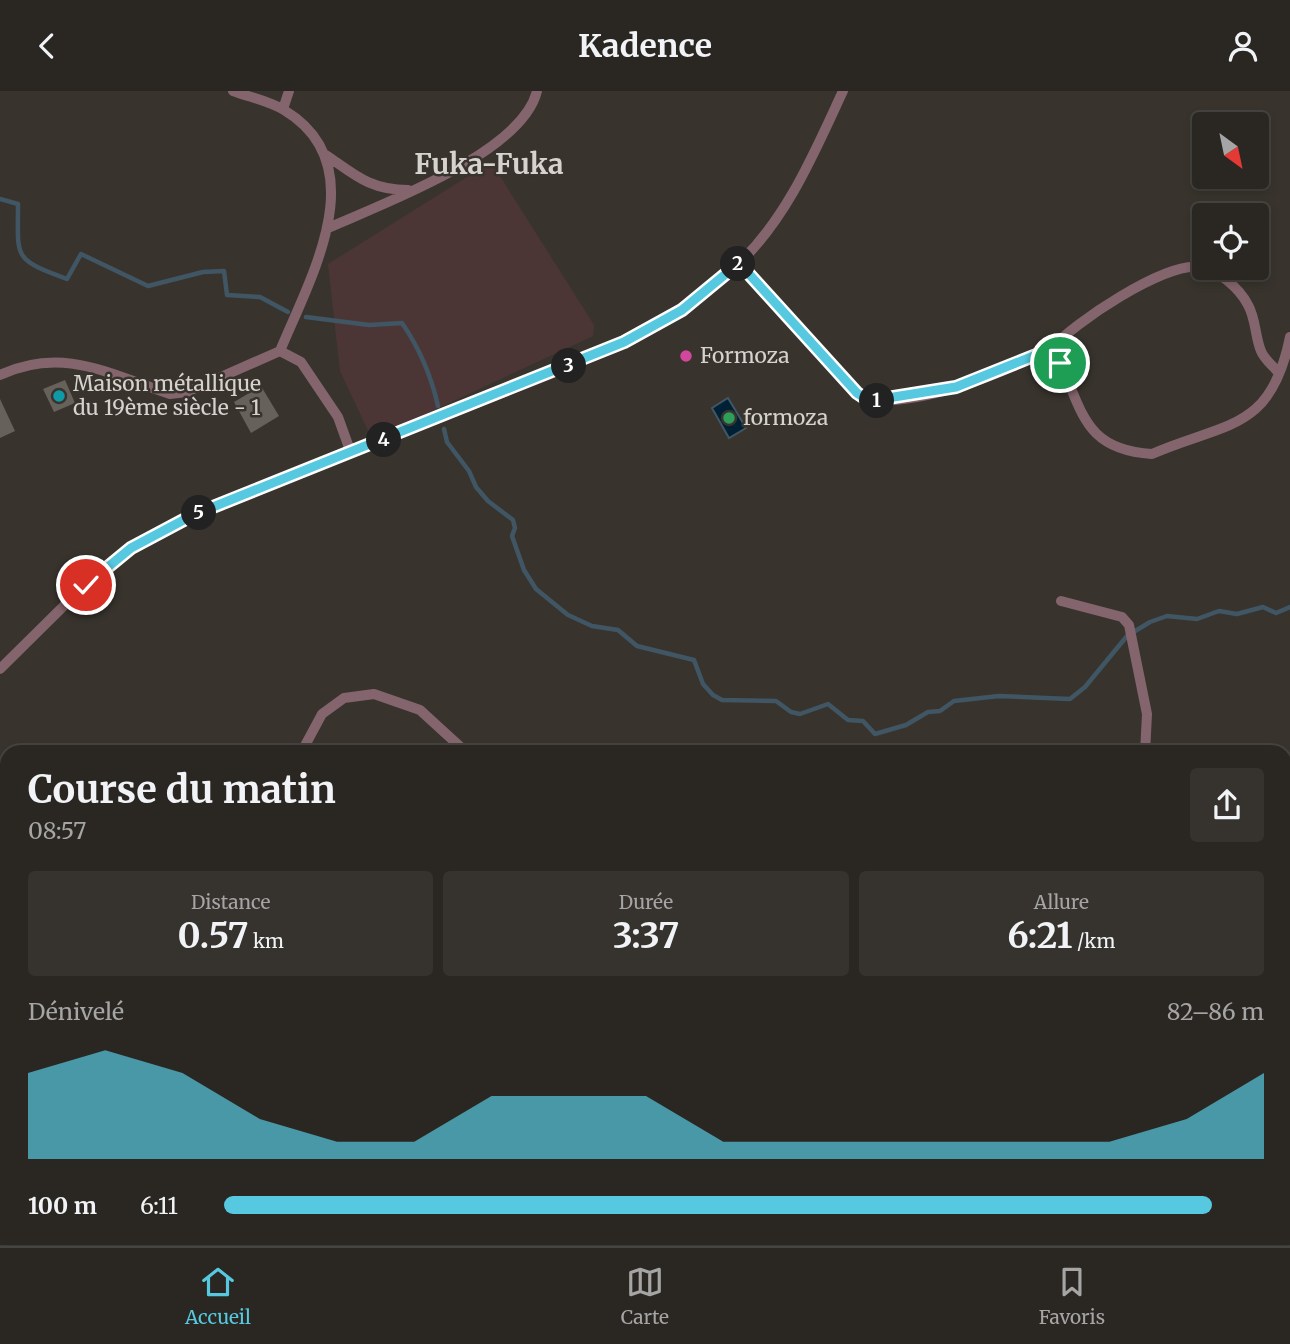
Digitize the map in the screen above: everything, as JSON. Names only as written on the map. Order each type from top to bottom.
[{"type":"street","points":[[233,91],[282,109],[309,133],[326,155],[361,179],[385,190],[413,190]]},
{"type":"street","points":[[282,109],[289,91]]},
{"type":"street","points":[[328,228],[470,161],[496,143],[520,121],[537,91]]},
{"type":"street","points":[[0,669],[86,585],[131,548],[193,515],[624,342],[682,310],[739,263],[779,214],[809,164],[843,91]]},
{"type":"street","points":[[0,375],[40,363],[67,361],[170,394],[187,392],[280,351],[328,228],[332,184],[326,155]]},
{"type":"street","points":[[739,263],[857,393],[869,401],[956,387],[1051,349],[1065,333],[1106,304],[1158,277],[1198,266],[1223,277],[1248,305],[1261,353],[1278,372]]},
{"type":"street","points":[[1051,349],[1089,428],[1101,437],[1142,453],[1152,454],[1208,436],[1245,419],[1268,396],[1290,337]]},
{"type":"street","points":[[280,351],[301,362],[338,417],[351,453]]},
{"type":"street","points":[[1061,601],[1122,617],[1129,625],[1147,714],[1145,745]]},
{"type":"street","points":[[0,655],[18,650]]},
{"type":"street","points":[[305,745],[322,714],[344,698],[374,694],[420,710],[458,745]]},
{"type":"shaded area","points":[[491,162],[594,325],[593,336],[372,439],[340,371],[328,264]]},
{"type":"water","name":"formoza","points":[[728,398],[746,428],[729,438],[712,408]]},
{"type":"building","name":"Maison métallique du 19ème siècle - 1","points":[[65,380],[75,403],[54,412],[43,389]]},
{"type":"building","points":[[261,386],[279,416],[251,433],[234,402]]},
{"type":"building","points":[[0,399],[15,431],[0,438]]},
{"type":"waterway","points":[[0,199],[18,204],[18,236],[22,254],[27,261],[49,272],[67,279],[81,254],[148,286],[203,272],[224,271],[227,295],[260,297],[288,312]]},
{"type":"waterway","points":[[306,317],[369,325],[402,323],[424,363],[438,406]]},
{"type":"waterway","points":[[444,429],[447,442],[469,471],[476,487],[488,501],[513,520],[515,528],[512,536],[524,570],[536,589],[568,615],[592,626],[618,630],[637,646],[694,660],[703,684],[722,700],[776,701],[791,712],[800,714],[828,704],[848,720],[863,721],[875,734],[906,725],[928,712],[940,711],[954,701],[999,696],[1070,699],[1085,687],[1127,636],[1150,622],[1167,616],[1197,619],[1219,611],[1237,614],[1263,607],[1276,613],[1290,607]]},
{"type":"place","name":"Formoza","points":[[686,356]]},
{"type":"place","name":"Maison métallique du 19ème siècle - 1","points":[[59,396]]},
{"type":"place","name":"formoza","points":[[729,418]]},
{"type":"district","name":"Fuka-Fuka","points":[[489,164]]},
{"type":"route","points":[[86,585],[131,548],[193,515],[568,367],[624,342],[682,310],[739,263],[857,393],[869,401],[909,397],[956,387],[1051,349],[1060,363]]}]
